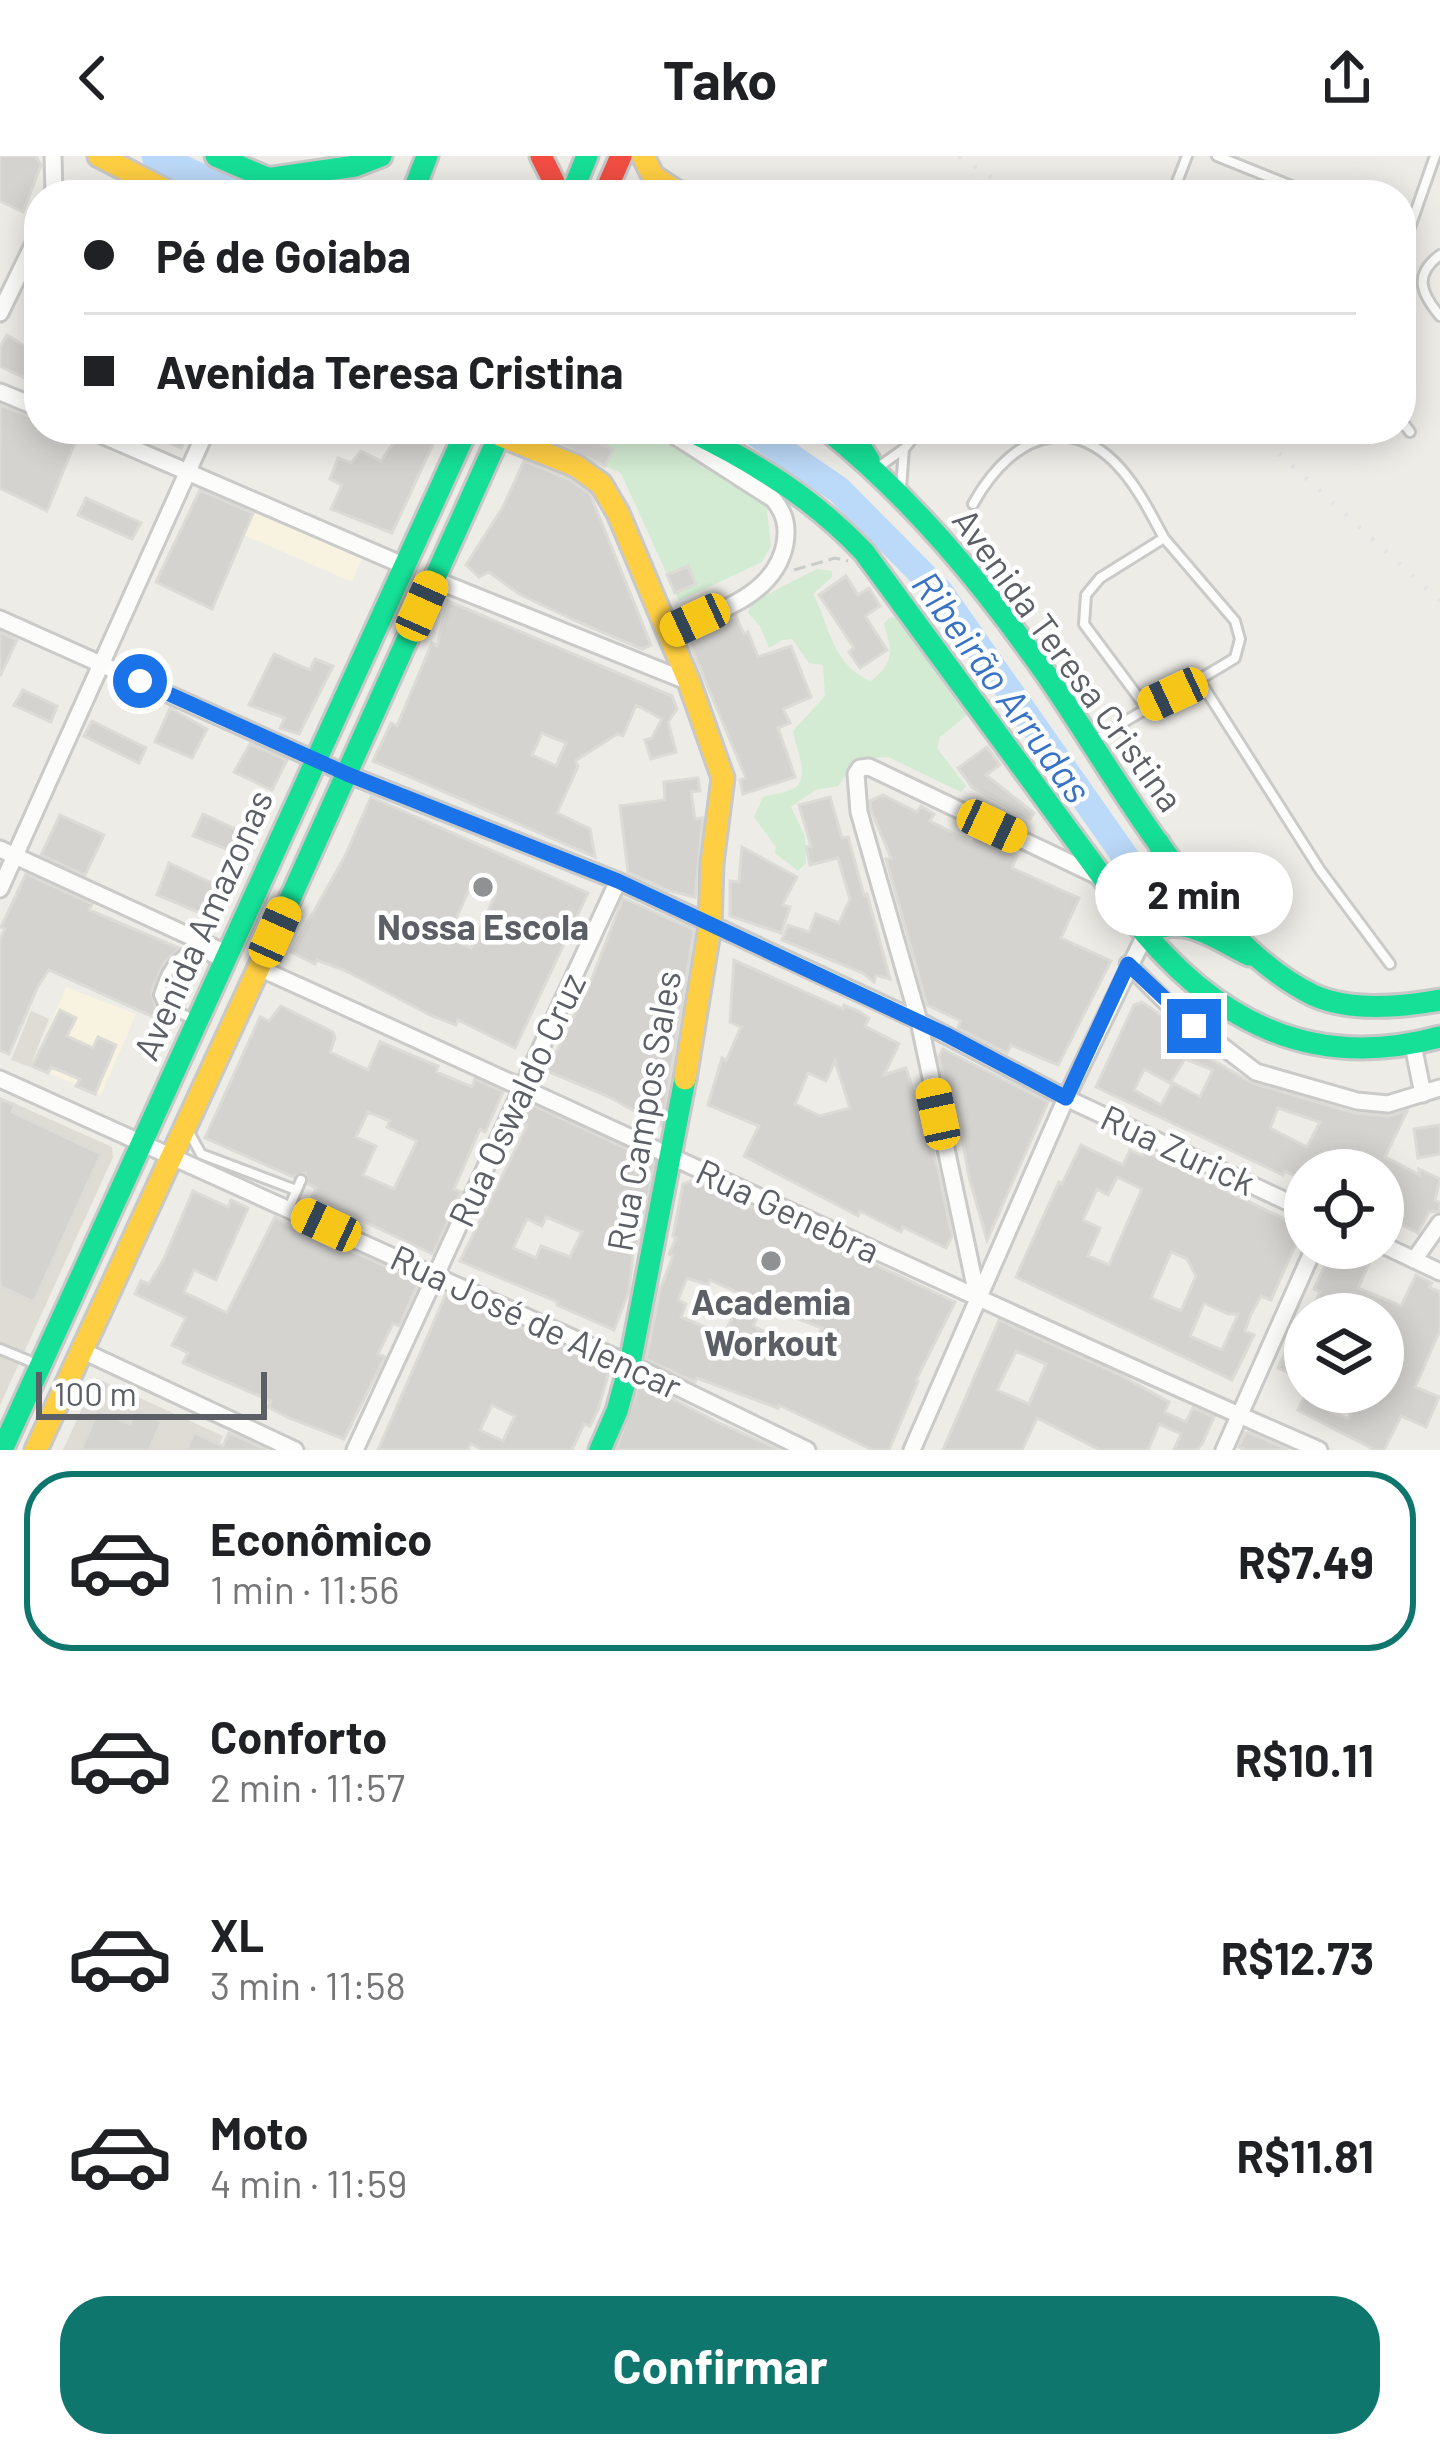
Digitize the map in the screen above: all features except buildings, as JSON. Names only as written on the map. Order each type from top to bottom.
[{"type":"main road","points":[[99,156],[146,180]]},
{"type":"main road","points":[[216,156],[266,179],[355,166],[381,156]]},
{"type":"main road","name":"Avenida Amazonas","points":[[2,1450],[460,444]]},
{"type":"main road","name":"Avenida Amazonas","points":[[36,1450],[187,1129],[245,1024],[347,774],[496,444]]},
{"type":"main road","name":"Rua Campos Sales","points":[[527,444],[576,466],[601,484],[618,513],[689,682],[723,778],[710,926],[672,1156],[630,1364],[600,1450]]},
{"type":"main road","points":[[716,444],[822,510],[878,568],[1105,879],[1189,982],[1222,1007],[1318,1047],[1364,1052],[1440,1037]]},
{"type":"main road","name":"Avenida Teresa Cristina","points":[[846,444],[873,464],[949,544],[1092,742],[1190,889],[1260,960],[1318,998],[1363,1004],[1440,1000]]},
{"type":"main road","points":[[859,444],[873,464]]},
{"type":"main road","points":[[1105,879],[1144,884],[1157,875],[1164,861],[1157,839]]},
{"type":"main road","points":[[1146,933],[1160,922],[1178,920],[1260,960]]},
{"type":"main road","points":[[1163,952],[1198,929]]},
{"type":"street","points":[[0,313],[24,263]]},
{"type":"street","points":[[123,444],[405,566]]},
{"type":"street","points":[[0,889],[8,852],[102,664],[200,444]]},
{"type":"street","points":[[666,633],[766,584],[782,557],[787,533],[782,509],[688,444]]},
{"type":"street","points":[[434,579],[689,682]]},
{"type":"street","name":"Rua Zurick","points":[[0,619],[347,774],[618,881],[919,1021],[1066,1098],[1284,1200]]},
{"type":"street","points":[[978,1300],[919,1021],[859,812],[856,774],[869,767],[1105,879]]},
{"type":"street","points":[[8,852],[224,957]]},
{"type":"street","name":"Rua Oswaldo Cruz","points":[[355,1450],[618,881]]},
{"type":"street","points":[[912,1450],[1066,1098],[1146,933]]},
{"type":"street","points":[[1128,964],[1171,1007],[1256,1072],[1357,1101],[1388,1104],[1432,1091],[1413,1045]]},
{"type":"street","name":"Rua Genebra","points":[[258,984],[526,1088],[978,1300],[1319,1450]]},
{"type":"street","name":"Rua José de Alencar","points":[[0,1078],[630,1364],[807,1450]]},
{"type":"street","points":[[1414,1260],[1440,1223]]},
{"type":"street","points":[[1404,1255],[1440,1272]]},
{"type":"street","points":[[1224,1450],[1305,1269]]},
{"type":"street","points":[[83,1351],[295,1450]]},
{"type":"lane","points":[[1217,156],[1277,180]]},
{"type":"lane","points":[[1416,210],[1435,156]]},
{"type":"lane","points":[[1440,255],[1425,266],[1420,280],[1426,299],[1440,316]]},
{"type":"lane","points":[[873,464],[907,444]]},
{"type":"lane","points":[[973,504],[990,473],[1027,444]]},
{"type":"lane","points":[[1086,444],[1126,476],[1163,538],[1235,621],[1240,639],[1235,658],[1200,681],[1145,706],[1092,742]]},
{"type":"lane","points":[[901,492],[904,448]]},
{"type":"lane","points":[[1145,706],[1084,624],[1086,595],[1100,578],[1163,538]]},
{"type":"lane","points":[[1200,681],[1320,870],[1390,964]]},
{"type":"lane","points":[[195,1020],[164,1006],[159,995],[166,972],[176,958],[194,949],[224,957]]},
{"type":"lane","points":[[187,1129],[201,1154],[296,1190]]},
{"type":"lane","points":[[289,1208],[302,1180]]},
{"type":"lane","points":[[0,1349],[41,1366]]},
{"type":"path","points":[[766,584],[810,562],[835,558],[878,568]]},
{"type":"shaded area","points":[[254,513],[363,556],[352,582],[244,535]]},
{"type":"shaded area","points":[[66,987],[136,1014],[101,1095],[32,1066]]},
{"type":"shaded area","points":[[31,1011],[49,1019],[30,1067],[11,1060]]},
{"type":"shaded area","points":[[0,1097],[112,1147],[113,1157],[0,1405]]},
{"type":"shaded area","points":[[96,1378],[223,1436],[217,1450],[63,1450]]},
{"type":"green space","points":[[602,444],[675,444],[766,502],[771,546],[762,562],[679,601],[621,473],[605,466],[613,450]]},
{"type":"green space","points":[[817,569],[832,571],[832,577],[813,594],[848,666],[871,681],[879,674],[889,656],[884,624],[897,617],[967,715],[940,737],[937,748],[966,786],[961,792],[888,757],[857,759],[838,786],[815,790],[791,807],[805,836],[806,863],[798,871],[775,853],[776,847],[754,817],[763,797],[799,784],[802,770],[793,731],[825,696],[823,665],[809,663],[792,639],[769,648],[760,626],[748,613],[752,602]]},
{"type":"waterway","name":"Ribeirão Arrudas","points":[[155,156],[207,180]]},
{"type":"waterway","name":"Ribeirão Arrudas","points":[[772,444],[839,490],[940,592],[1131,865]]},
{"type":"railway","points":[[959,156],[995,180]]},
{"type":"railway","points":[[1268,444],[1440,601]]},
{"type":"traffic: fast","points":[[216,156],[271,180]]},
{"type":"traffic: fast","points":[[266,179],[355,166],[381,156]]},
{"type":"traffic: fast","points":[[418,180],[427,156]]},
{"type":"traffic: fast","points":[[577,180],[587,156]]},
{"type":"traffic: fast","points":[[2,1450],[460,444]]},
{"type":"traffic: fast","points":[[268,948],[495,444]]},
{"type":"traffic: fast","points":[[715,444],[781,482],[864,552],[1134,920],[1197,986],[1269,1030],[1308,1042],[1349,1048],[1440,1037]]},
{"type":"traffic: fast","points":[[844,444],[917,513],[997,607],[1164,852],[1235,937],[1273,970],[1327,1000],[1376,1006],[1440,1000]]},
{"type":"traffic: fast","points":[[859,444],[869,460]]},
{"type":"traffic: fast","points":[[1105,879],[1123,883],[1146,879],[1164,861],[1159,843]]},
{"type":"traffic: fast","points":[[1146,933],[1173,925],[1186,927],[1249,955]]},
{"type":"traffic: fast","points":[[600,1450],[630,1364],[685,1079]]},
{"type":"traffic: slow","points":[[99,156],[146,180]]},
{"type":"traffic: slow","points":[[643,156],[659,180]]},
{"type":"traffic: slow","points":[[521,444],[576,466],[601,484],[618,513],[689,682],[723,778],[710,926],[685,1079]]},
{"type":"traffic: slow","points":[[36,1450],[268,948]]},
{"type":"traffic: jam","points":[[541,156],[553,180]]},
{"type":"traffic: jam","points":[[611,180],[621,156]]},
{"type":"place","name":"Nossa Escola","points":[[483,887]]},
{"type":"place","name":"Academia Workout","points":[[771,1261]]},
{"type":"route","points":[[140,681],[347,774],[618,881],[945,1034],[1066,1098],[1128,964],[1194,1026]]}]
